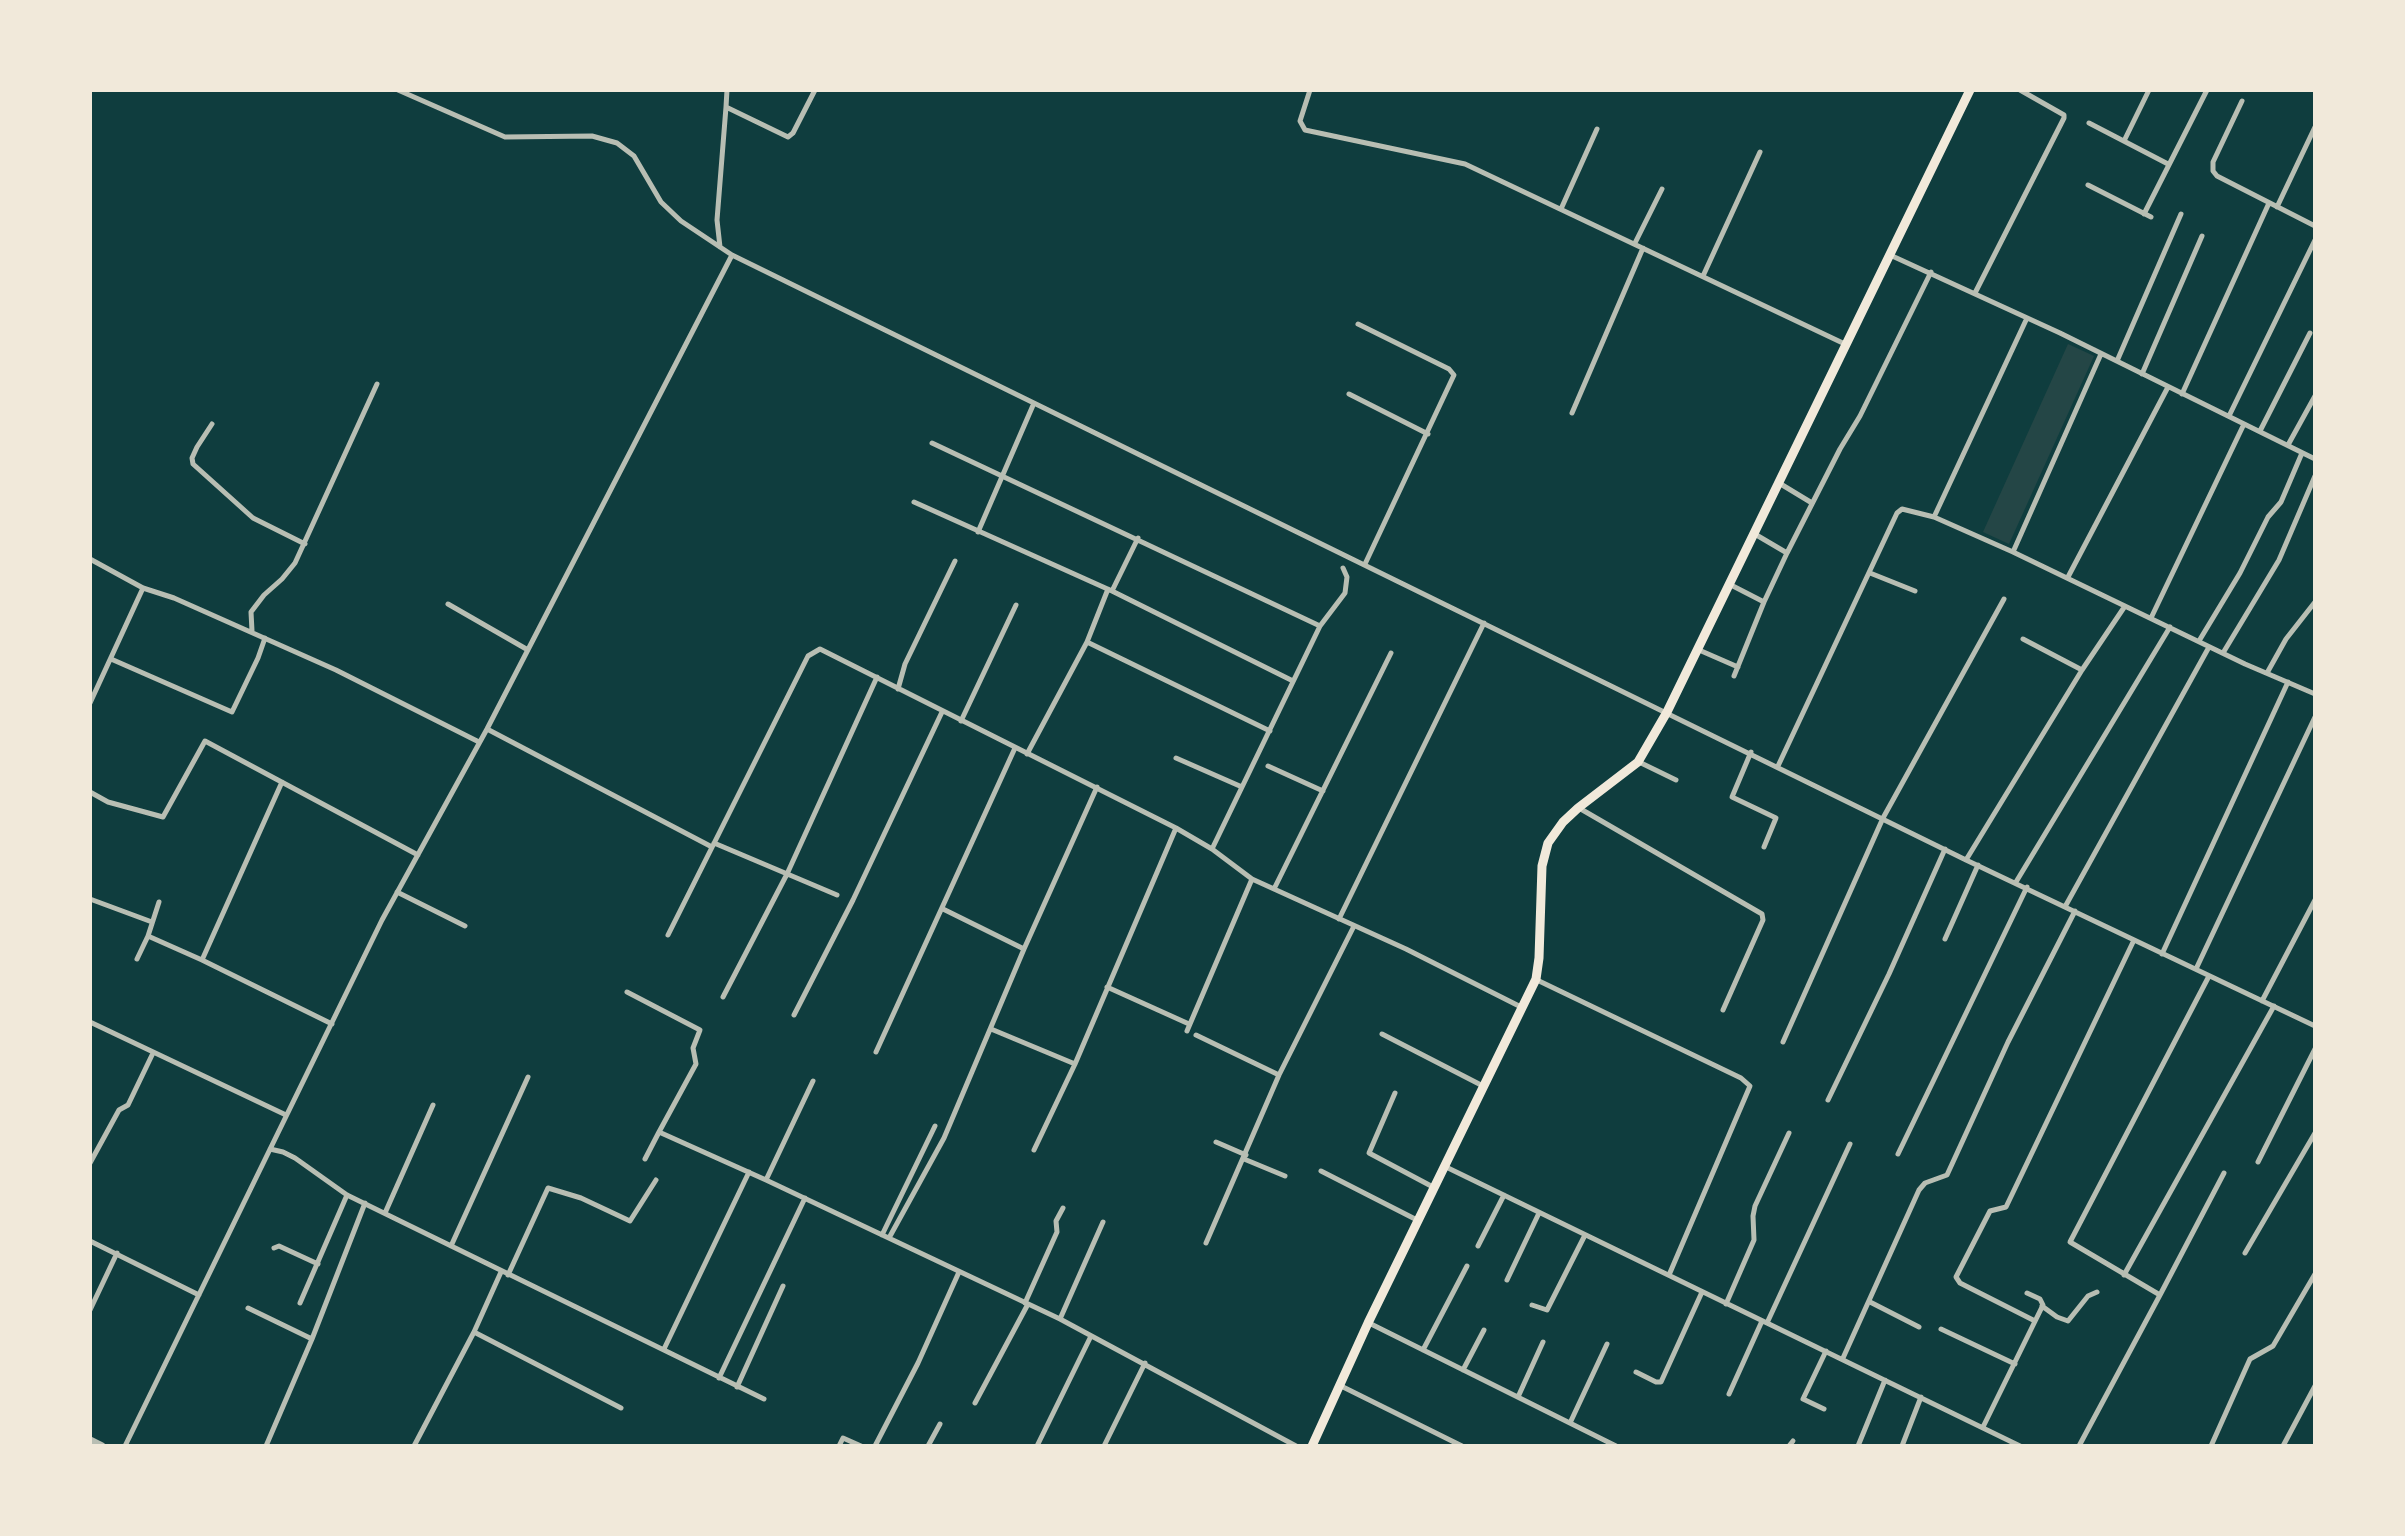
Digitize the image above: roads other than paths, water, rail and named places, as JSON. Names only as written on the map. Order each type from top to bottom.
[{"type":"main road","points":[[1317,1445],[1339,1385],[1368,1323],[1536,979],[1542,866],[1548,843],[1578,808],[1638,762],[1667,712],[1970,90]]},
{"type":"street","points":[[398,90],[505,137],[592,136],[617,143],[634,156],[661,202],[681,221],[732,255],[1966,860],[2315,1026]]},
{"type":"street","points":[[720,248],[717,220],[727,90]]},
{"type":"street","points":[[726,107],[788,137],[815,90]]},
{"type":"street","points":[[1310,90],[1300,121],[1305,130],[1465,164],[1847,345]]},
{"type":"street","points":[[1975,293],[2064,118],[2033,93],[2020,90]]},
{"type":"street","points":[[2124,141],[2149,90]]},
{"type":"street","points":[[2088,185],[2147,216],[2168,164],[2207,90]]},
{"type":"street","points":[[2242,101],[2213,162],[2213,171],[2217,176],[2315,226]]},
{"type":"street","points":[[2089,123],[2168,164]]},
{"type":"street","points":[[2277,207],[2315,127]]},
{"type":"street","points":[[1561,209],[1597,129]]},
{"type":"street","points":[[1703,276],[1760,152]]},
{"type":"street","points":[[1635,243],[1662,189]]},
{"type":"street","points":[[2182,394],[2269,203]]},
{"type":"street","points":[[2117,361],[2181,214]]},
{"type":"street","points":[[2142,374],[2202,236]]},
{"type":"street","points":[[2229,416],[2315,240]]},
{"type":"street","points":[[1572,413],[1643,248]]},
{"type":"street","points":[[125,1446],[397,892],[487,729],[732,255]]},
{"type":"street","points":[[1890,255],[2117,361],[2315,459]]},
{"type":"street","points":[[1734,676],[1787,553],[1860,416],[1931,272]]},
{"type":"street","points":[[1934,517],[2027,318]]},
{"type":"street","points":[[1358,324],[1454,373],[1365,564]]},
{"type":"street","points":[[2260,431],[2310,333]]},
{"type":"street","points":[[2013,552],[2101,354]]},
{"type":"street","points":[[252,631],[251,612],[295,563],[377,384]]},
{"type":"street","points":[[2068,577],[2168,387]]},
{"type":"street","points":[[1349,394],[1428,434]]},
{"type":"street","points":[[2288,445],[2315,396]]},
{"type":"street","points":[[978,532],[1034,403]]},
{"type":"street","points":[[212,424],[197,447],[193,464],[253,518],[305,544]]},
{"type":"street","points":[[2151,618],[2244,424]]},
{"type":"street","points":[[932,443],[1320,626]]},
{"type":"street","points":[[2199,641],[2240,573],[2268,517],[2286,493],[2302,453]]},
{"type":"street","points":[[2223,653],[2279,560],[2315,476]]},
{"type":"street","points":[[1778,483],[1812,503]]},
{"type":"street","points":[[914,502],[1110,590],[1293,681]]},
{"type":"street","points":[[1778,766],[1899,511],[1906,510],[1934,517],[2013,552],[2209,647],[2315,694]]},
{"type":"street","points":[[1753,533],[1787,553]]},
{"type":"street","points":[[1027,754],[1138,538]]},
{"type":"street","points":[[90,559],[143,588],[252,631],[336,670],[479,742]]},
{"type":"street","points":[[898,689],[905,664],[955,561]]},
{"type":"street","points":[[1212,849],[1320,626],[1345,593],[1347,577],[1343,568]]},
{"type":"street","points":[[1870,573],[1915,591]]},
{"type":"street","points":[[1728,583],[1764,602]]},
{"type":"street","points":[[90,703],[143,588]]},
{"type":"street","points":[[1783,1042],[1883,818],[2004,599]]},
{"type":"street","points":[[2267,673],[2286,639],[2315,602]]},
{"type":"street","points":[[448,604],[528,650]]},
{"type":"street","points":[[961,721],[1016,605]]},
{"type":"street","points":[[1966,860],[2082,670],[2125,606]]},
{"type":"street","points":[[1339,919],[1484,623]]},
{"type":"street","points":[[2016,882],[2170,627]]},
{"type":"street","points":[[111,659],[230,713],[234,711],[265,638]]},
{"type":"street","points":[[2023,639],[2082,670]]},
{"type":"street","points":[[1087,642],[1270,731]]},
{"type":"street","points":[[2066,905],[2209,647]]},
{"type":"street","points":[[668,935],[808,656],[820,649],[1176,828],[1212,849],[1252,879],[1521,1007]]},
{"type":"street","points":[[1697,649],[1738,667]]},
{"type":"street","points":[[1274,889],[1391,653]]},
{"type":"street","points":[[723,997],[787,874],[877,677]]},
{"type":"street","points":[[2162,954],[2288,682]]},
{"type":"street","points":[[794,1015],[853,900],[942,712]]},
{"type":"street","points":[[2196,969],[2315,717]]},
{"type":"street","points":[[487,729],[713,845],[837,895]]},
{"type":"street","points":[[90,792],[108,802],[163,817],[205,741],[418,855]]},
{"type":"street","points":[[876,1052],[1015,748]]},
{"type":"street","points":[[1751,752],[1732,797],[1776,818],[1764,847]]},
{"type":"street","points":[[1176,758],[1242,787]]},
{"type":"street","points":[[1638,762],[1676,780]]},
{"type":"street","points":[[1268,766],[1323,791]]},
{"type":"street","points":[[202,960],[282,782]]},
{"type":"street","points":[[889,1238],[944,1138],[1097,787]]},
{"type":"street","points":[[1578,808],[1764,916],[1723,1010]]},
{"type":"street","points":[[1034,1150],[1075,1064],[1176,828]]},
{"type":"street","points":[[1828,1100],[1945,849]]},
{"type":"street","points":[[1945,939],[1978,865]]},
{"type":"street","points":[[1187,1031],[1252,879]]},
{"type":"street","points":[[1898,1154],[2027,887]]},
{"type":"street","points":[[397,892],[465,926]]},
{"type":"street","points":[[90,899],[152,922]]},
{"type":"street","points":[[2262,1001],[2315,900]]},
{"type":"street","points":[[137,959],[159,902]]},
{"type":"street","points":[[943,909],[1024,949]]},
{"type":"street","points":[[1843,1358],[1922,1186],[1947,1175],[2008,1042],[2076,910]]},
{"type":"street","points":[[1206,1243],[1279,1075],[1354,926]]},
{"type":"street","points":[[148,936],[332,1024]]},
{"type":"street","points":[[2035,1321],[1960,1283],[1956,1277],[1990,1211],[2006,1207],[2134,940]]},
{"type":"street","points":[[2160,1295],[2070,1242],[2209,976]]},
{"type":"street","points":[[1536,979],[1741,1078],[1750,1086],[1669,1275]]},
{"type":"street","points":[[1107,987],[1189,1024]]},
{"type":"street","points":[[627,992],[700,1030],[693,1048],[696,1064],[645,1159]]},
{"type":"street","points":[[2124,1275],[2274,1006]]},
{"type":"street","points":[[90,1022],[286,1115]]},
{"type":"street","points":[[991,1029],[1075,1064]]},
{"type":"street","points":[[1382,1034],[1483,1086]]},
{"type":"street","points":[[1196,1035],[1279,1075]]},
{"type":"street","points":[[2258,1162],[2315,1049]]},
{"type":"street","points":[[90,1163],[119,1110],[128,1105],[153,1053]]},
{"type":"street","points":[[451,1246],[528,1077]]},
{"type":"street","points":[[766,1180],[813,1081]]},
{"type":"street","points":[[1395,1093],[1369,1153],[1434,1187]]},
{"type":"street","points":[[385,1213],[433,1105]]},
{"type":"street","points":[[882,1235],[935,1126]]},
{"type":"street","points":[[659,1132],[1060,1319],[1296,1446]]},
{"type":"street","points":[[1726,1304],[1754,1240],[1755,1206],[1789,1133]]},
{"type":"street","points":[[2245,1253],[2315,1133]]},
{"type":"street","points":[[1216,1142],[1285,1176]]},
{"type":"street","points":[[1729,1394],[1850,1144]]},
{"type":"street","points":[[270,1149],[295,1158],[347,1195],[764,1399]]},
{"type":"street","points":[[1445,1167],[2020,1446]]},
{"type":"street","points":[[1321,1171],[1418,1220]]},
{"type":"street","points":[[664,1349],[749,1172]]},
{"type":"street","points":[[2079,1446],[2224,1173]]},
{"type":"street","points":[[414,1446],[548,1188],[581,1198],[630,1221],[656,1180]]},
{"type":"street","points":[[300,1303],[347,1195]]},
{"type":"street","points":[[1478,1246],[1504,1195]]},
{"type":"street","points":[[719,1378],[805,1198]]},
{"type":"street","points":[[266,1446],[365,1203]]},
{"type":"street","points":[[975,1403],[1027,1304],[1057,1232],[1056,1221],[1063,1208]]},
{"type":"street","points":[[1507,1280],[1539,1213]]},
{"type":"street","points":[[1060,1319],[1103,1222]]},
{"type":"street","points":[[1532,1305],[1547,1310],[1585,1235]]},
{"type":"street","points":[[90,1241],[199,1295]]},
{"type":"street","points":[[274,1248],[279,1246],[318,1264]]},
{"type":"street","points":[[90,1310],[117,1253]]},
{"type":"street","points":[[1423,1350],[1467,1266]]},
{"type":"street","points":[[875,1446],[918,1363],[959,1272]]},
{"type":"street","points":[[2211,1446],[2250,1359],[2273,1346],[2315,1274]]},
{"type":"street","points":[[737,1387],[783,1286]]},
{"type":"street","points":[[1636,1372],[1661,1382],[1702,1292]]},
{"type":"street","points":[[2027,1293],[2057,1317],[2068,1321],[2088,1296],[2097,1292]]},
{"type":"street","points":[[1870,1302],[1919,1327]]},
{"type":"street","points":[[1983,1427],[2042,1304]]},
{"type":"street","points":[[248,1308],[312,1339]]},
{"type":"street","points":[[1368,1323],[1616,1446]]},
{"type":"street","points":[[1941,1329],[2015,1364]]},
{"type":"street","points":[[1463,1370],[1484,1330]]},
{"type":"street","points":[[474,1332],[621,1408]]},
{"type":"street","points":[[1037,1446],[1091,1336]]},
{"type":"street","points":[[1518,1397],[1543,1342]]},
{"type":"street","points":[[1570,1423],[1607,1344]]},
{"type":"street","points":[[1824,1409],[1803,1399],[1826,1351]]},
{"type":"street","points":[[1104,1446],[1145,1363]]},
{"type":"street","points":[[1858,1446],[1885,1380]]},
{"type":"street","points":[[1339,1385],[1462,1446]]},
{"type":"street","points":[[2283,1446],[2315,1386]]},
{"type":"street","points":[[1902,1446],[1921,1397]]},
{"type":"street","points":[[928,1446],[940,1424]]},
{"type":"street","points":[[839,1446],[843,1438],[861,1446]]},
{"type":"street","points":[[90,1440],[102,1446]]}]
